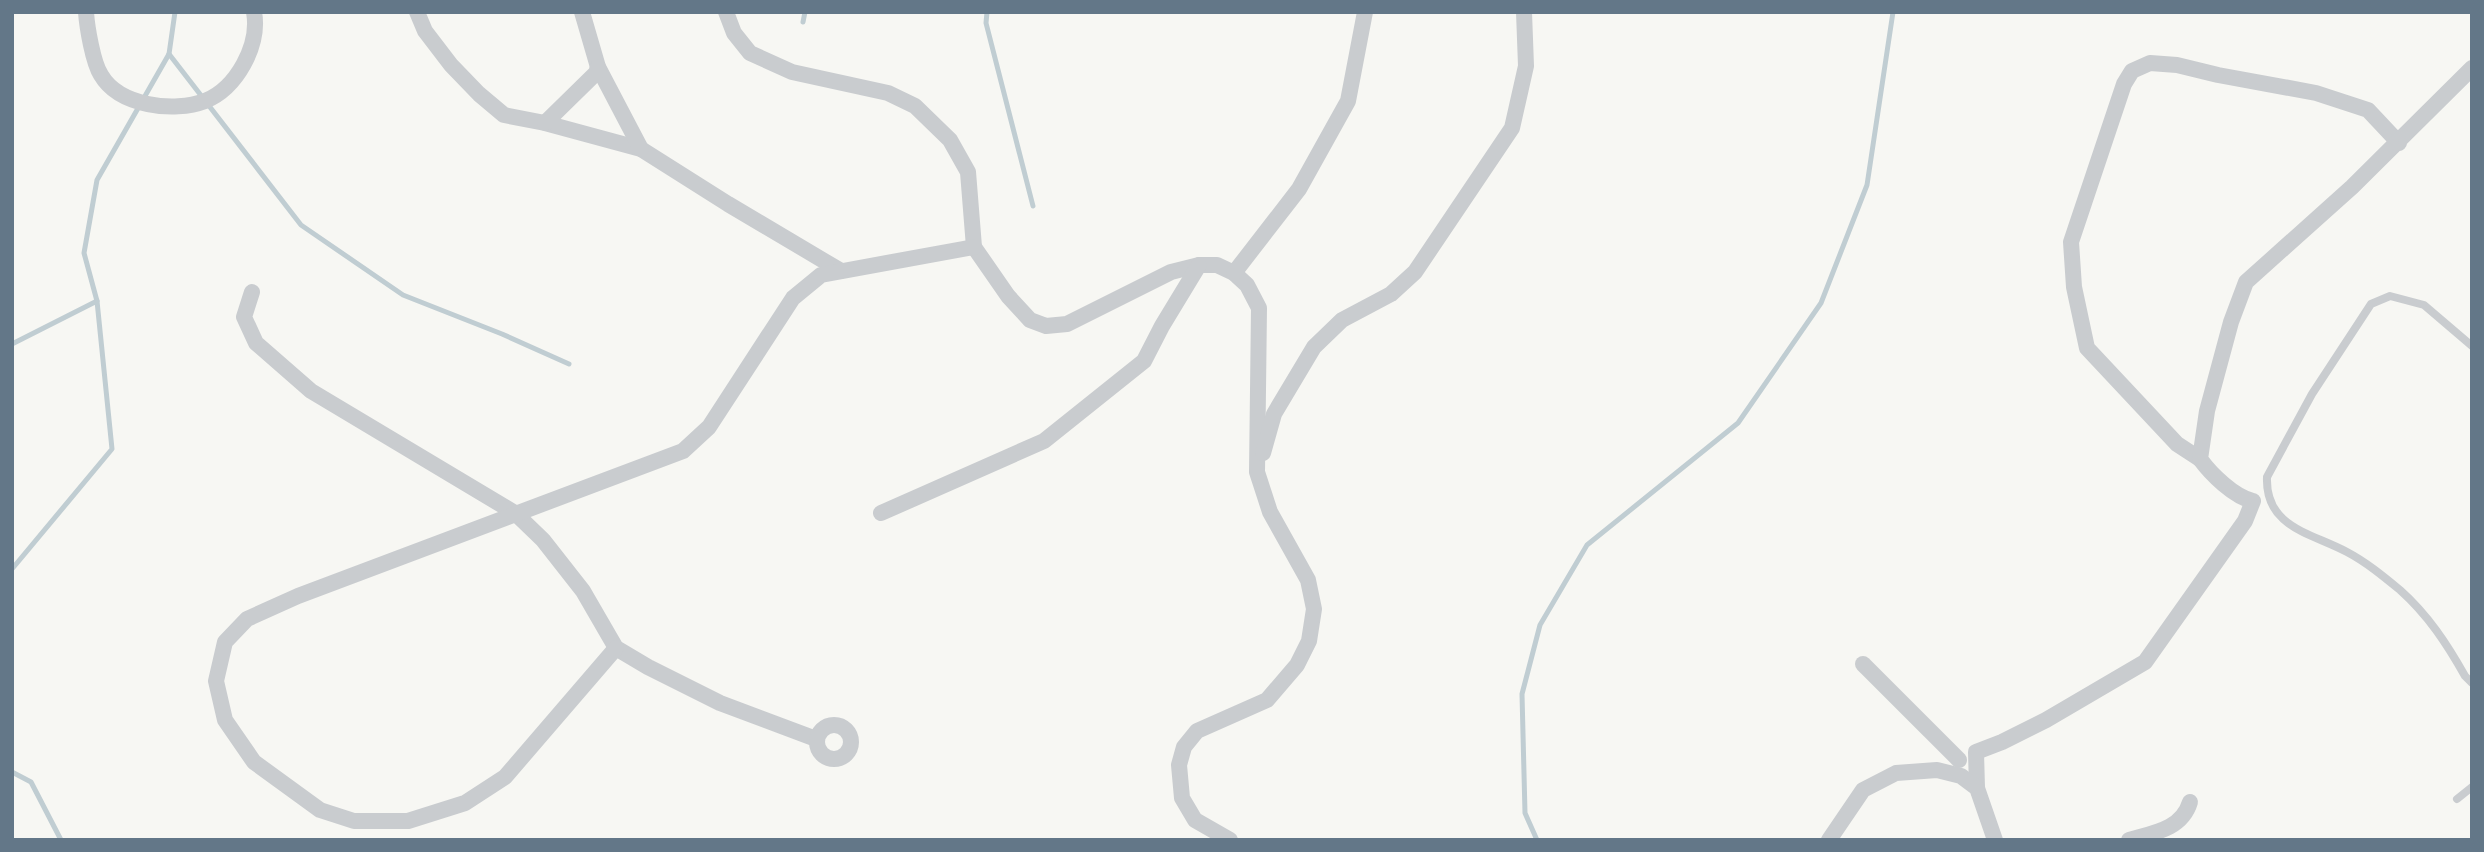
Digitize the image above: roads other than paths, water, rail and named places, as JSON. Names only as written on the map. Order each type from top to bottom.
[{"type":"street","points":[[86,12],[87,28],[101,75],[119,93],[141,104],[182,106],[206,100],[229,85],[251,51],[256,25],[254,12]]},
{"type":"street","points":[[418,12],[425,32],[451,65],[504,115],[545,123],[641,149],[842,271]]},
{"type":"street","points":[[582,12],[598,67],[641,149]]},
{"type":"street","points":[[726,12],[734,33],[750,53],[792,72],[888,93],[915,106],[950,140],[968,172],[974,247],[1008,296],[1030,320],[1046,326],[1067,324],[1171,272],[1199,265],[1217,265],[1234,273],[1247,285],[1259,308],[1257,472],[1270,512],[1308,580],[1314,608],[1309,641],[1297,665],[1267,700],[1197,731],[1184,747],[1179,765],[1182,798],[1195,820],[1230,840]]},
{"type":"street","points":[[1234,273],[1299,189],[1348,101],[1365,12]]},
{"type":"street","points":[[1257,472],[1274,414],[1314,347],[1342,320],[1391,294],[1415,272],[1513,128],[1526,66],[1524,12]]},
{"type":"street","points":[[1937,771],[2046,720],[2145,662],[2245,520],[2253,501],[2244,499],[2211,474],[2200,459],[2177,444],[2087,348],[2074,287],[2071,242],[2124,84],[2132,71],[2150,63],[2177,65],[2316,93],[2368,110],[2399,143]]},
{"type":"street","points":[[545,123],[598,67]]},
{"type":"street","points":[[2200,459],[2207,411],[2231,322],[2246,282],[2399,143],[2472,68]]},
{"type":"street","points":[[616,648],[505,777],[465,803],[408,821],[354,821],[320,810],[254,762],[225,720],[216,681],[225,642],[247,619],[298,596],[682,451],[709,428],[793,298],[821,275],[974,247]]},
{"type":"street","points":[[881,513],[1044,441],[1144,361],[1199,265]]},
{"type":"street","points":[[252,292],[244,317],[256,343],[311,391],[515,513],[543,540],[583,592],[616,648],[720,703],[816,738]]},
{"type":"street","points":[[1863,664],[1959,760]]},
{"type":"street","points":[[1976,752],[1977,788],[1995,840]]},
{"type":"street","points":[[1829,840],[1863,790],[1896,773],[1937,771],[1961,776],[1977,788]]},
{"type":"street","points":[[2129,840],[2164,830],[2180,821],[2190,802]]},
{"type":"lane","points":[[2472,346],[2424,305],[2390,296],[2371,304],[2312,394],[2267,477],[2269,502],[2275,511],[2292,527],[2358,558],[2403,593],[2434,625],[2472,683]]},
{"type":"lane","points":[[2253,501],[2268,492]]},
{"type":"lane","points":[[2456,799],[2472,787]]},
{"type":"waterway","points":[[12,569],[112,449],[97,301],[84,253],[97,180],[169,54],[175,12]]},
{"type":"waterway","points":[[803,22],[805,12]]},
{"type":"waterway","points":[[987,12],[986,23],[1033,206]]},
{"type":"waterway","points":[[1537,840],[1525,813],[1522,694],[1540,625],[1587,545],[1738,423],[1821,303],[1867,185],[1893,12]]},
{"type":"waterway","points":[[169,54],[301,225],[403,295],[569,364]]},
{"type":"waterway","points":[[12,344],[97,301]]},
{"type":"waterway","points":[[12,772],[31,782],[61,840]]}]
